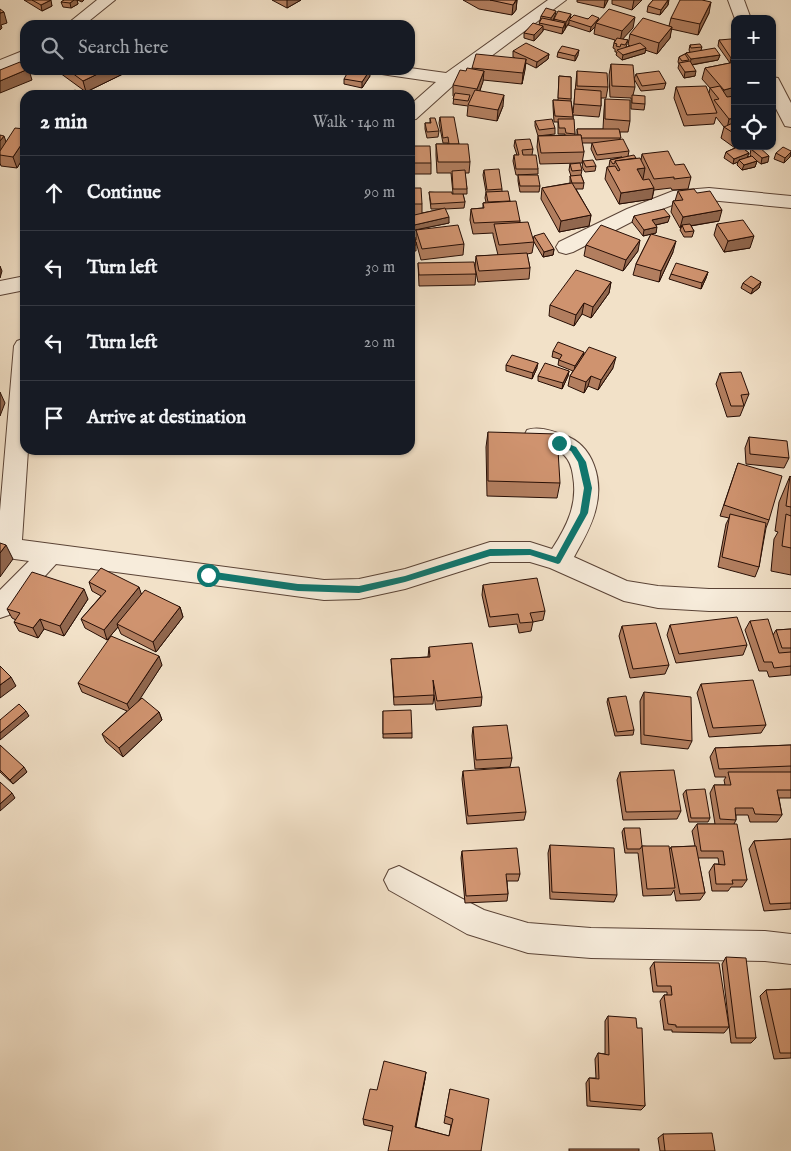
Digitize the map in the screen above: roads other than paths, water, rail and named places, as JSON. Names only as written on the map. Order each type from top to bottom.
[{"type":"street","points":[[81,20],[107,0]]},
{"type":"street","points":[[415,110],[449,79],[558,0]]},
{"type":"street","points":[[736,0],[742,15]]},
{"type":"street","points":[[0,67],[20,57]]},
{"type":"street","points":[[415,74],[449,79]]},
{"type":"street","points":[[776,90],[791,122]]},
{"type":"street","points":[[566,247],[634,213],[680,195],[709,194],[791,202]]},
{"type":"street","points":[[0,288],[20,284]]},
{"type":"street","points":[[20,394],[4,548],[324,590],[359,590],[490,552],[530,552],[558,561],[624,591],[709,600],[791,600]]},
{"type":"street","points":[[535,436],[574,449],[582,462],[588,488],[584,513],[558,561]]},
{"type":"street","points":[[0,606],[50,555]]},
{"type":"street","points":[[399,880],[478,923],[528,938],[592,944],[765,946],[791,949]]}]
